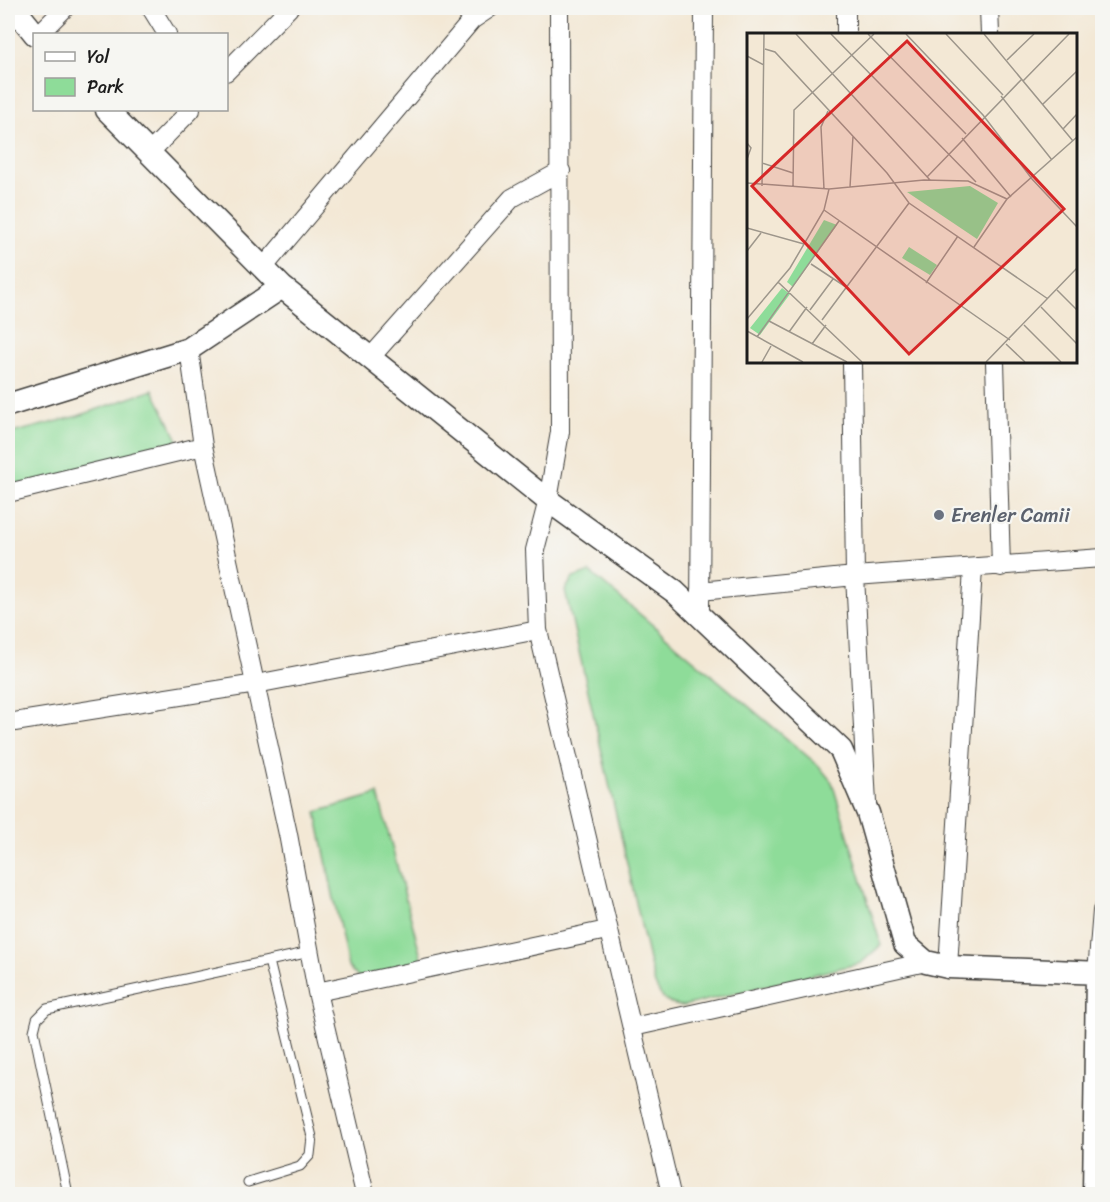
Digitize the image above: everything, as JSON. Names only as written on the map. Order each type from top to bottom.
[{"type":"street","points":[[14,8],[33,33]]},
{"type":"street","points":[[40,33],[65,8]]},
{"type":"street","points":[[151,8],[166,33]]},
{"type":"street","points":[[228,70],[289,8]]},
{"type":"street","points":[[263,268],[472,20],[490,8]]},
{"type":"street","points":[[559,8],[560,432],[548,500],[534,550],[538,630],[671,1194]]},
{"type":"street","points":[[700,615],[704,8]]},
{"type":"street","points":[[846,8],[846,33]]},
{"type":"street","points":[[989,8],[990,33]]},
{"type":"street","points":[[108,111],[282,288],[548,500],[675,592],[841,750],[868,813],[905,944],[926,962]]},
{"type":"street","points":[[150,152],[190,111]]},
{"type":"street","points":[[370,358],[512,198],[561,171]]},
{"type":"street","points":[[8,405],[189,349],[282,288]]},
{"type":"street","points":[[189,349],[203,446],[256,684],[317,992],[364,1194]]},
{"type":"street","points":[[852,363],[855,576],[868,813]]},
{"type":"street","points":[[995,363],[1001,567]]},
{"type":"street","points":[[8,493],[203,446]]},
{"type":"street","points":[[700,591],[855,576],[1102,558]]},
{"type":"street","points":[[948,967],[973,569]]},
{"type":"street","points":[[8,723],[256,684],[538,630]]},
{"type":"street","points":[[1094,1194],[1102,910]]},
{"type":"street","points":[[317,992],[607,930]]},
{"type":"street","points":[[633,1027],[926,962],[948,967],[1100,973]]},
{"type":"lane","points":[[68,1194],[34,1031],[37,1018],[47,1009],[310,952]]},
{"type":"lane","points":[[248,1182],[300,1166],[310,1155],[312,1137],[269,961]]},
{"type":"green space","points":[[153,390],[184,452],[8,496],[8,434],[78,416]]},
{"type":"green space","points":[[590,572],[819,766],[832,782],[881,945],[861,963],[683,1006],[672,1004],[662,996],[654,982],[565,590],[573,578]]},
{"type":"green space","points":[[378,794],[423,964],[359,978],[348,967],[316,812]]},
{"type":"place","name":"Erenler Camii","points":[[939,515]]}]
